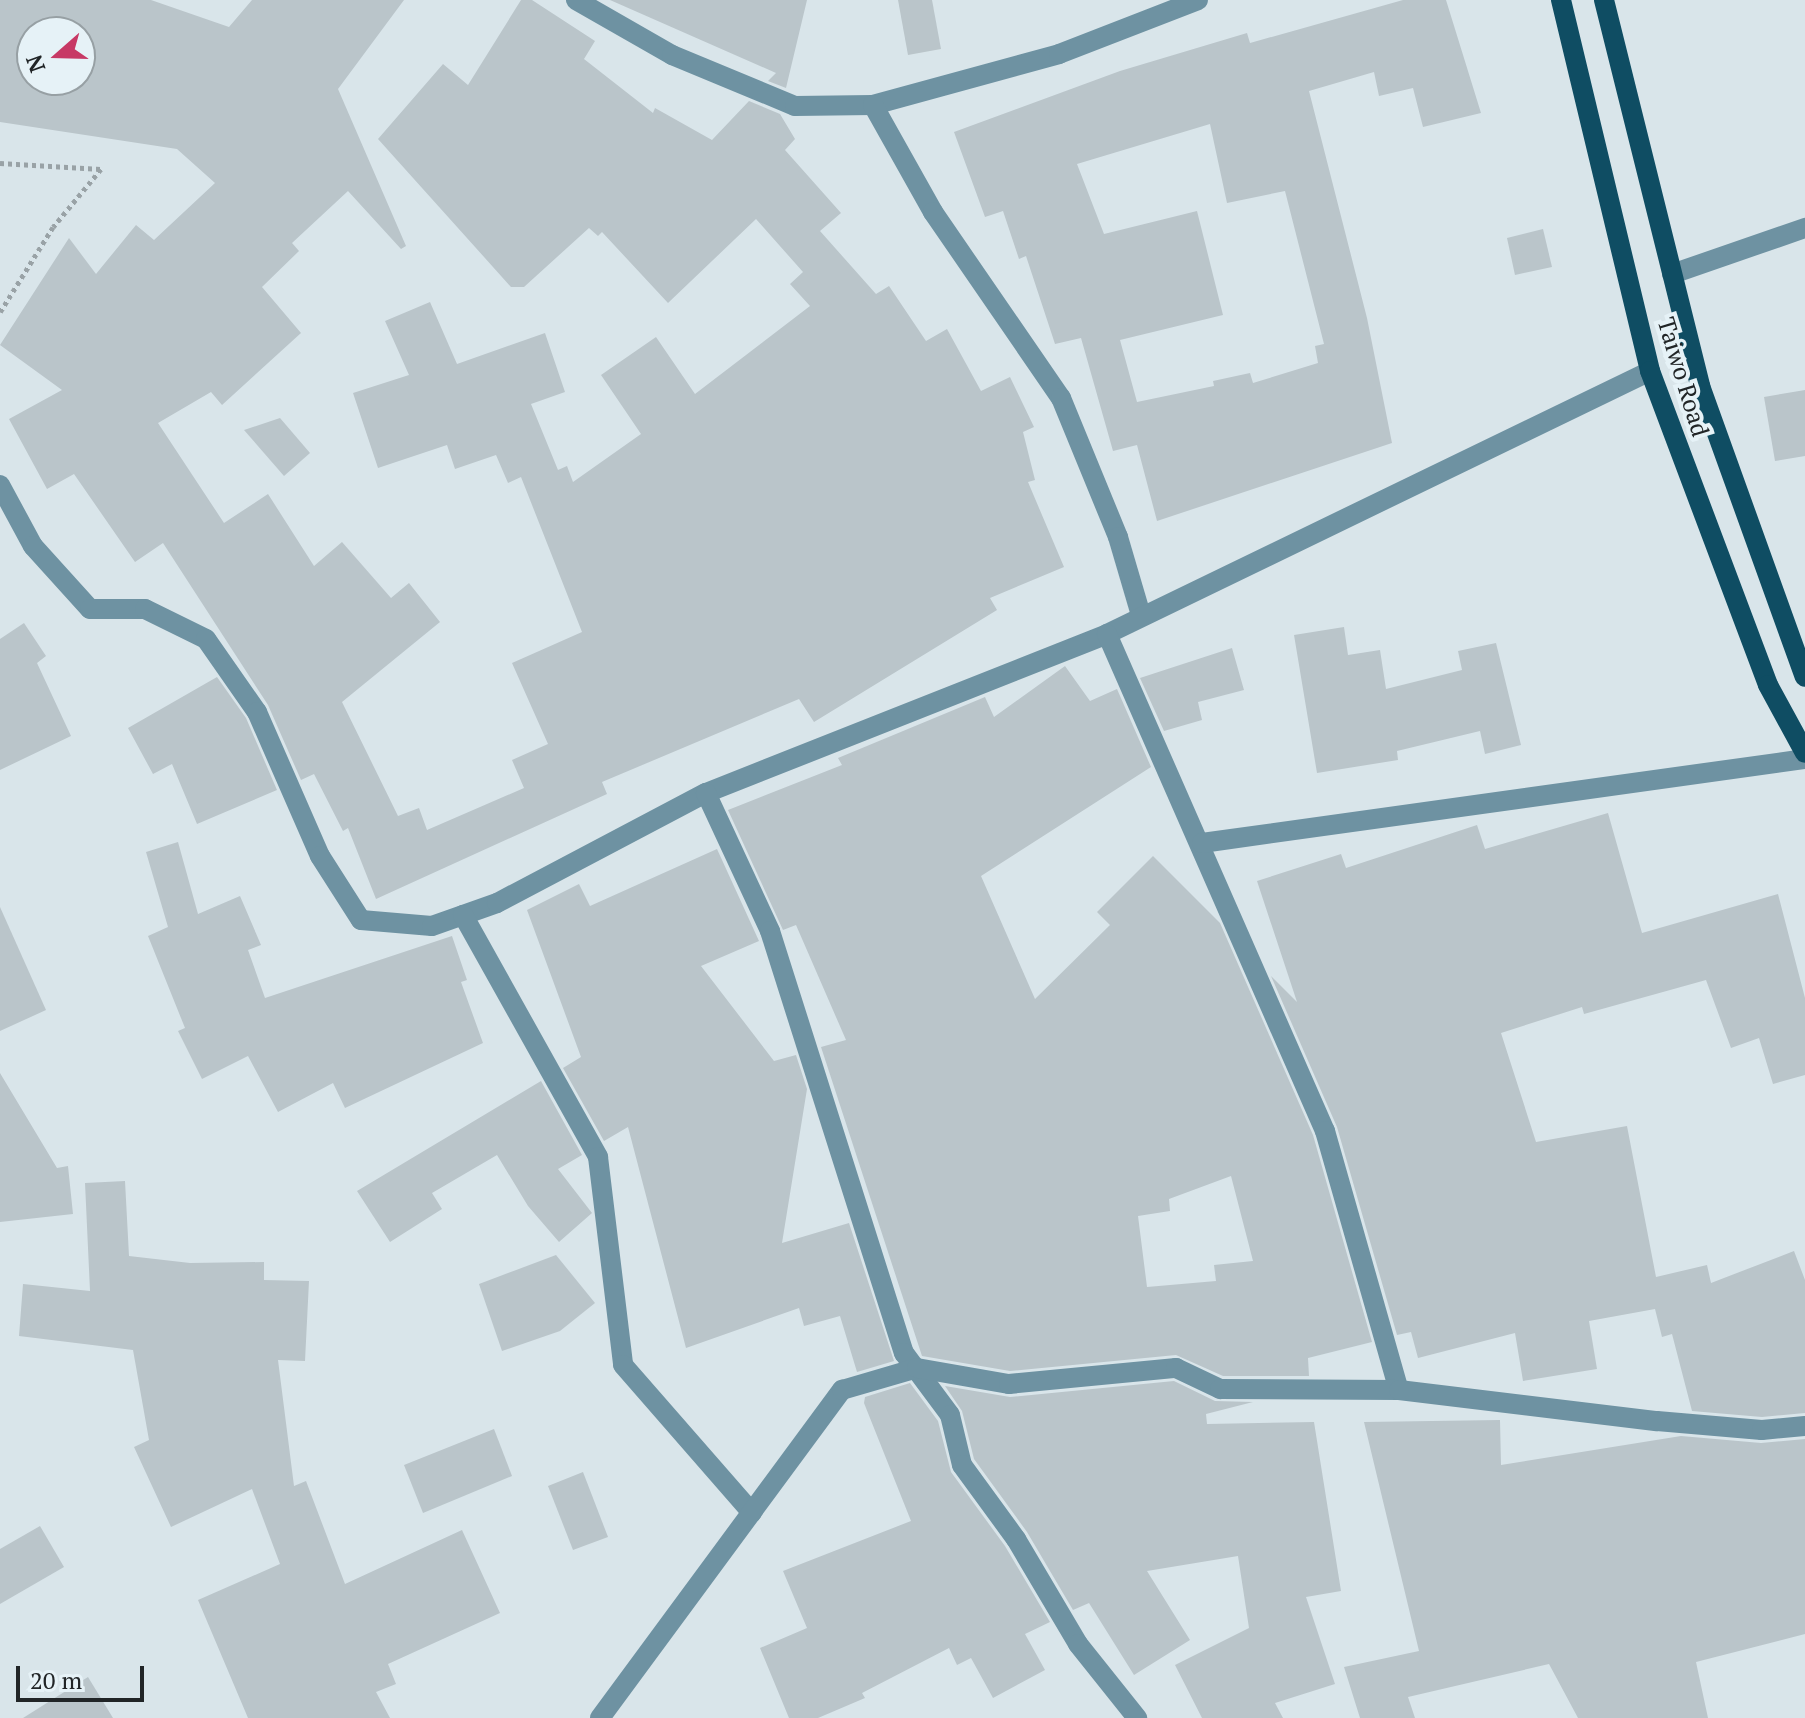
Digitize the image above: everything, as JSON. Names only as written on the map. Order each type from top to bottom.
[{"type":"main road","name":"Taiwo Road","points":[[1561,0],[1650,371],[1768,685],[1805,756]]},
{"type":"main road","name":"Taiwo Road","points":[[1604,0],[1700,386],[1805,677]]},
{"type":"street","points":[[576,0],[672,55],[795,106],[873,105],[1059,54],[1198,0]]},
{"type":"street","points":[[873,105],[933,212],[1061,398],[1118,537],[1141,615]]},
{"type":"street","points":[[1672,274],[1805,228]]},
{"type":"street","points":[[0,485],[33,546],[90,609],[145,609],[206,639],[257,712],[320,856],[361,920],[432,926],[497,903],[706,793],[1107,634],[1650,371]]},
{"type":"street","points":[[1107,634],[1202,843],[1325,1131],[1399,1390]]},
{"type":"street","points":[[1202,843],[1805,756]]},
{"type":"street","points":[[706,793],[770,931],[904,1353],[950,1415],[962,1465],[1016,1539],[1078,1644],[1137,1718]]},
{"type":"street","points":[[463,915],[598,1157],[623,1365],[752,1513]]},
{"type":"street","points":[[600,1718],[842,1390],[917,1368],[1009,1384],[1176,1368],[1220,1389],[1399,1390],[1657,1421],[1762,1430],[1805,1426]]},
{"type":"path","points":[[0,163],[101,169],[53,227],[0,312]]},
{"type":"building","points":[[0,0],[151,0],[229,27],[252,0],[404,0],[338,89],[406,246],[401,249],[348,191],[292,243],[299,251],[262,287],[301,333],[222,405],[211,392],[158,423],[224,523],[268,494],[314,566],[342,542],[391,598],[409,583],[440,622],[342,702],[398,816],[419,808],[427,830],[524,788],[512,760],[548,744],[512,663],[582,632],[521,477],[508,483],[496,455],[455,469],[447,445],[378,468],[353,393],[409,375],[385,321],[430,302],[457,364],[545,333],[565,392],[531,404],[558,470],[567,466],[573,482],[641,434],[601,375],[656,337],[695,394],[810,306],[790,284],[803,272],[756,219],[668,303],[602,232],[598,236],[589,228],[524,287],[511,287],[378,139],[443,64],[468,85],[521,0],[532,0],[595,41],[584,59],[653,113],[655,108],[712,140],[749,101],[780,114],[795,139],[785,150],[841,213],[820,231],[876,294],[889,286],[926,341],[947,329],[981,391],[1010,377],[1034,427],[1023,432],[1035,480],[1028,482],[1064,567],[990,598],[997,610],[814,722],[799,699],[602,782],[607,794],[376,899],[348,828],[343,831],[314,774],[301,780],[268,705],[163,543],[135,562],[74,474],[47,489],[9,419],[62,390],[0,345],[69,238],[96,274],[136,225],[154,240],[215,183],[177,149],[0,122]]},
{"type":"building","points":[[610,0],[807,0],[786,88],[768,81],[776,73]]},
{"type":"building","points":[[898,0],[932,0],[941,49],[908,55]]},
{"type":"building","points":[[1403,0],[1446,0],[1481,113],[1423,127],[1413,88],[1379,96],[1374,72],[1309,91],[1367,318],[1392,443],[1157,521],[1137,445],[1113,451],[1081,338],[1055,344],[1026,256],[1019,259],[1003,211],[985,217],[954,132],[1120,71],[1247,33],[1250,43]],"holes":[[[1210,124],[1227,203],[1285,191],[1324,344],[1315,346],[1318,363],[1253,383],[1250,373],[1213,381],[1214,386],[1137,402],[1120,340],[1223,315],[1197,211],[1104,234],[1077,164]]]},
{"type":"building","points":[[1543,229],[1552,267],[1515,275],[1507,238]]},
{"type":"building","points":[[1805,390],[1805,456],[1775,461],[1764,397]]},
{"type":"building","points":[[280,418],[310,453],[284,476],[244,430]]},
{"type":"building","points":[[24,623],[46,656],[37,663],[71,736],[0,770],[0,639]]},
{"type":"building","points":[[1344,627],[1348,655],[1380,650],[1386,689],[1462,670],[1458,651],[1496,643],[1521,745],[1485,754],[1480,731],[1397,751],[1398,760],[1317,773],[1294,635]]},
{"type":"building","points":[[1232,648],[1244,690],[1198,702],[1202,720],[1164,731],[1140,678]]},
{"type":"building","points":[[1065,666],[1090,701],[1117,689],[1151,767],[981,876],[1035,999],[1110,925],[1097,912],[1153,856],[1220,923],[1313,1135],[1372,1342],[1308,1358],[1309,1376],[1223,1376],[1176,1355],[1010,1371],[922,1356],[821,1047],[846,1040],[796,925],[783,930],[728,810],[842,765],[838,758],[985,697],[994,717]],"holes":[[[1231,1176],[1253,1261],[1214,1265],[1216,1281],[1147,1287],[1138,1216],[1170,1211],[1169,1199]]]},
{"type":"building","points":[[217,677],[246,718],[277,790],[197,824],[172,764],[153,774],[128,728]]},
{"type":"building","points":[[1608,813],[1642,933],[1778,894],[1805,998],[1805,1075],[1773,1084],[1759,1038],[1731,1048],[1706,980],[1584,1014],[1582,1007],[1501,1033],[1536,1142],[1627,1126],[1656,1277],[1707,1265],[1711,1283],[1794,1251],[1805,1280],[1805,1413],[1762,1417],[1692,1411],[1672,1334],[1662,1337],[1655,1309],[1589,1321],[1597,1369],[1523,1381],[1515,1333],[1418,1358],[1411,1332],[1397,1335],[1337,1127],[1271,976],[1297,1002],[1257,881],[1341,854],[1346,868],[1477,825],[1485,849]]},
{"type":"building","points":[[178,842],[198,914],[240,896],[261,945],[248,950],[265,998],[452,936],[467,980],[461,982],[483,1043],[345,1108],[333,1083],[278,1112],[248,1056],[202,1079],[178,1031],[185,1028],[148,936],[168,927],[146,852]]},
{"type":"building","points":[[717,849],[759,941],[701,966],[774,1061],[796,1055],[807,1089],[782,1243],[849,1223],[894,1361],[857,1372],[840,1316],[804,1326],[799,1308],[686,1348],[628,1127],[604,1141],[563,1068],[581,1057],[527,910],[579,884],[590,906]]},
{"type":"building","points":[[0,907],[46,1010],[0,1031]]},
{"type":"building","points":[[0,1073],[57,1168],[68,1166],[73,1214],[0,1222]]},
{"type":"building","points":[[541,1081],[582,1155],[558,1169],[592,1213],[559,1242],[528,1206],[497,1155],[432,1193],[442,1209],[390,1242],[357,1191]]},
{"type":"building","points":[[125,1181],[129,1256],[190,1263],[264,1262],[264,1280],[309,1281],[305,1361],[278,1360],[294,1486],[306,1481],[345,1584],[462,1530],[500,1613],[388,1664],[396,1684],[376,1692],[390,1718],[248,1718],[198,1600],[280,1564],[252,1489],[171,1527],[134,1447],[149,1440],[133,1350],[19,1336],[23,1284],[90,1291],[85,1183]]},
{"type":"building","points":[[556,1255],[595,1303],[560,1331],[502,1351],[479,1284]]},
{"type":"building","points":[[1174,1381],[1215,1401],[1253,1402],[1206,1414],[1207,1424],[1314,1422],[1341,1591],[1306,1597],[1335,1684],[1275,1703],[1283,1718],[1202,1718],[1175,1665],[1249,1628],[1238,1556],[1147,1571],[1190,1640],[1134,1675],[1089,1603],[1073,1610],[1027,1532],[974,1459],[962,1411],[945,1386],[1010,1397]]},
{"type":"building","points":[[910,1383],[938,1421],[951,1472],[1005,1546],[1050,1622],[1025,1634],[1045,1670],[993,1698],[971,1658],[957,1665],[949,1648],[862,1693],[865,1698],[818,1718],[789,1718],[760,1648],[807,1628],[783,1571],[911,1521],[864,1403],[865,1397]]},
{"type":"building","points":[[1500,1420],[1501,1465],[1681,1436],[1761,1443],[1805,1439],[1805,1634],[1696,1662],[1708,1718],[1578,1718],[1549,1664],[1408,1697],[1415,1718],[1360,1718],[1344,1667],[1419,1651],[1364,1422]]},
{"type":"building","points":[[494,1429],[512,1476],[423,1513],[404,1465]]},
{"type":"building","points":[[583,1472],[608,1537],[573,1550],[548,1486]]},
{"type":"building","points":[[40,1526],[64,1567],[0,1604],[0,1549]]},
{"type":"building","points":[[88,1677],[113,1718],[23,1718]]}]
